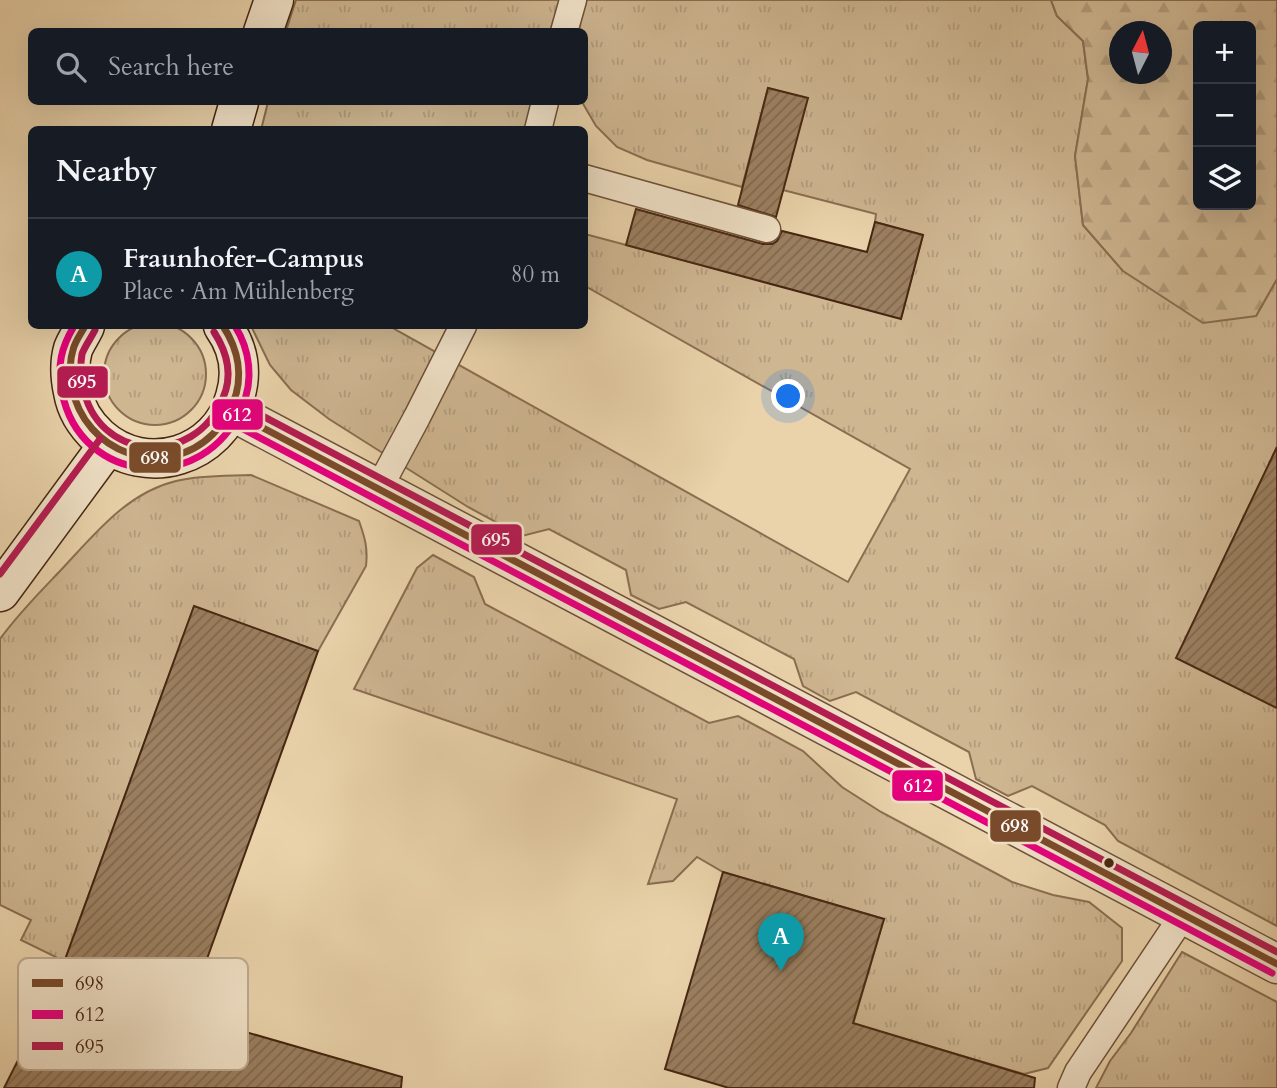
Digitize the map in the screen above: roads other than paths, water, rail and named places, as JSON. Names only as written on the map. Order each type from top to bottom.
[{"type":"street","points":[[264,28],[274,0]]},
{"type":"street","points":[[232,126],[238,105]]},
{"type":"street","points":[[84,329],[73,350],[70,376],[75,403],[88,427],[108,445],[122,453],[157,459],[194,449],[210,438],[232,411],[239,385],[239,364],[234,344],[225,329]]},
{"type":"street","points":[[232,411],[1277,964]]},
{"type":"street","points":[[0,592],[108,445]]},
{"type":"lane","points":[[566,28],[573,0]]},
{"type":"lane","points":[[539,126],[544,105]]},
{"type":"lane","points":[[588,179],[767,229]]},
{"type":"lane","points":[[379,488],[461,329]]},
{"type":"lane","points":[[1071,1088],[1078,1072],[1184,914]]},
{"type":"place","name":"Fraunhofer-Campus","points":[[781,971]]}]
